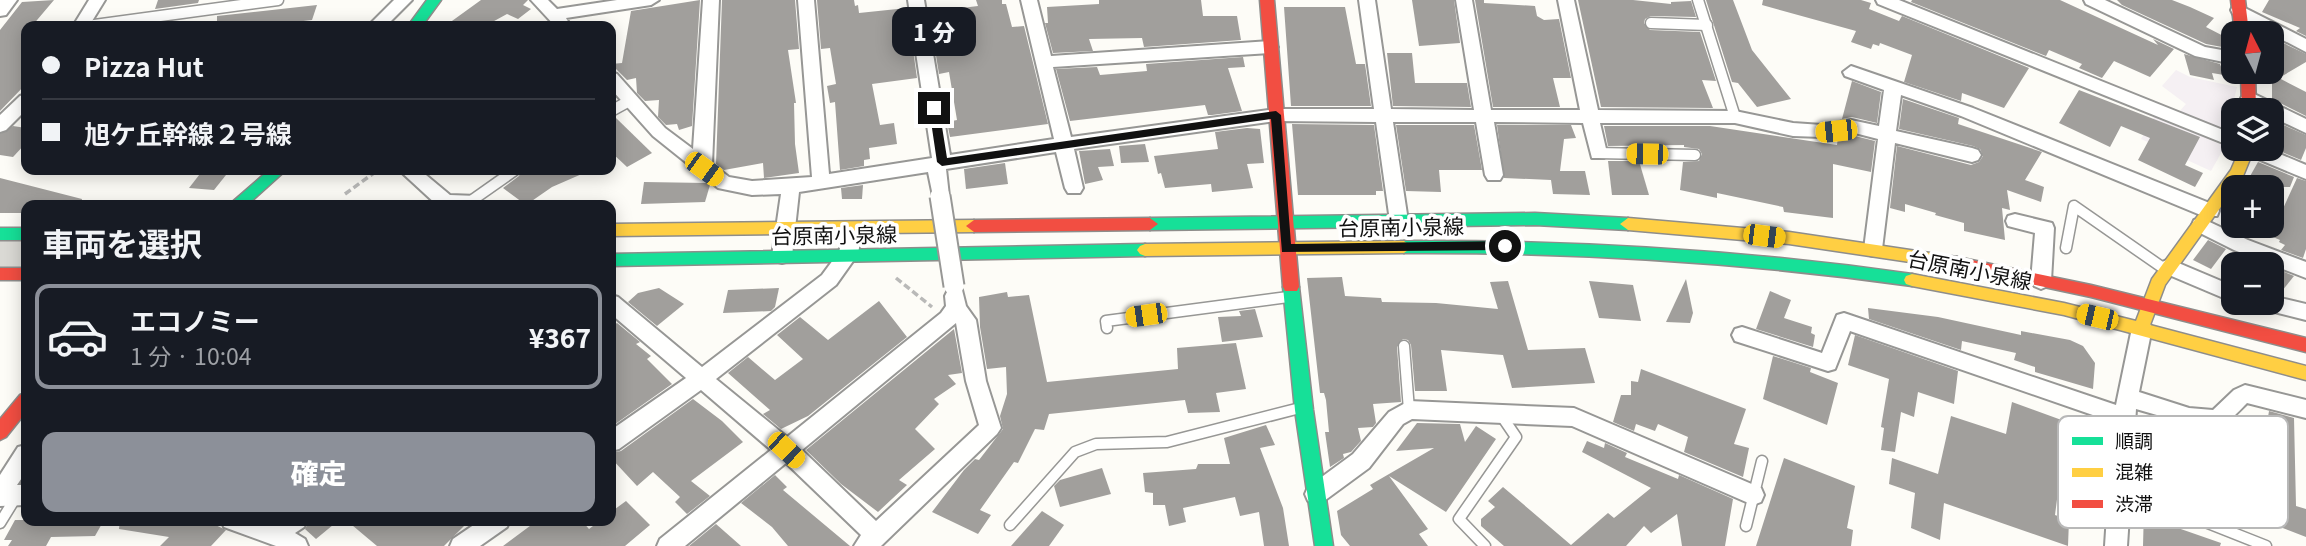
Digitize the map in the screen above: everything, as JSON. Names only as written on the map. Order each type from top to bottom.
[{"type":"street","points":[[0,11],[9,0]]},
{"type":"street","points":[[84,21],[97,0]]},
{"type":"street","points":[[381,21],[404,0]]},
{"type":"street","points":[[419,21],[434,0]]},
{"type":"street","points":[[539,0],[559,20],[626,1],[651,0]]},
{"type":"street","points":[[704,169],[701,157],[711,0]]},
{"type":"street","points":[[806,0],[821,182]]},
{"type":"street","points":[[668,546],[948,319],[954,286],[916,0]]},
{"type":"street","points":[[1028,0],[1074,188]]},
{"type":"street","points":[[1267,0],[1283,222],[1304,407],[1324,546]]},
{"type":"street","points":[[1367,0],[1399,221]]},
{"type":"street","points":[[1464,0],[1494,175]]},
{"type":"street","points":[[1566,0],[1598,153]]},
{"type":"street","points":[[1884,0],[2221,136]]},
{"type":"street","points":[[2092,0],[2201,52],[2221,56]]},
{"type":"street","points":[[2238,5],[2306,46]]},
{"type":"street","points":[[1044,62],[1270,47]]},
{"type":"street","points":[[1851,72],[1967,112],[2206,218],[2241,245],[2306,270]]},
{"type":"street","points":[[616,84],[659,132],[704,169],[724,183],[752,188],[791,187],[939,162],[1276,115],[1735,117],[1800,132],[1836,131],[1851,126],[1972,155]]},
{"type":"street","points":[[1873,249],[1893,87]]},
{"type":"street","points":[[0,126],[21,105]]},
{"type":"street","points":[[2284,118],[2306,127]]},
{"type":"street","points":[[2126,416],[2141,328],[2151,304],[2168,268],[2206,218],[2243,161]]},
{"type":"street","points":[[2279,161],[2306,172]]},
{"type":"street","points":[[242,200],[273,175]]},
{"type":"street","points":[[414,175],[444,200]]},
{"type":"street","points":[[782,256],[791,187]]},
{"type":"street","name":"台原南小泉線","points":[[616,230],[1535,219],[1654,225],[1873,249],[2151,304],[2306,345]]},
{"type":"street","points":[[2015,221],[2045,228],[2041,281]]},
{"type":"street","points":[[1654,225],[1659,250]]},
{"type":"street","points":[[616,438],[701,379],[829,280],[848,254],[853,229]]},
{"type":"street","points":[[0,234],[21,234]]},
{"type":"street","name":"台原南小泉線","points":[[616,260],[848,254],[1548,246],[1659,250],[1875,273],[1983,292],[2141,328],[2306,373]]},
{"type":"street","points":[[2168,268],[2221,289]]},
{"type":"street","points":[[2284,307],[2305,312]]},
{"type":"street","points":[[616,311],[786,450],[876,543],[990,428],[976,381],[966,320],[949,311]]},
{"type":"street","points":[[1742,335],[1828,363],[1844,321],[2126,407],[2184,416]]},
{"type":"street","points":[[2223,416],[2238,397],[2245,394],[2306,410]]},
{"type":"street","points":[[0,432],[21,406]]},
{"type":"street","points":[[1316,494],[1361,461],[1396,418],[1409,410],[1574,417],[1754,495]]},
{"type":"street","points":[[11,495],[21,468]]},
{"type":"street","points":[[243,526],[269,540],[297,546]]},
{"type":"street","points":[[269,540],[288,526]]},
{"type":"street","points":[[461,546],[490,526]]},
{"type":"street","points":[[2116,546],[2118,528]]},
{"type":"lane","points":[[124,21],[278,0]]},
{"type":"lane","points":[[1698,0],[1735,117]]},
{"type":"lane","points":[[1651,23],[1707,25]]},
{"type":"lane","points":[[616,108],[631,100]]},
{"type":"lane","points":[[1598,153],[1695,155]]},
{"type":"lane","points":[[472,200],[508,175]]},
{"type":"lane","points":[[2066,248],[2074,206],[2168,268]]},
{"type":"lane","points":[[1107,328],[1106,321],[1292,296]]},
{"type":"lane","points":[[1404,346],[1409,410]]},
{"type":"lane","points":[[1010,525],[1075,452],[1096,444],[1167,442],[1304,407]]},
{"type":"lane","points":[[1485,546],[1459,519],[1516,437],[1501,415]]},
{"type":"lane","points":[[1746,526],[1762,461]]},
{"type":"lane","points":[[0,523],[11,495]]},
{"type":"lane","points":[[2221,528],[2266,546]]},
{"type":"path","points":[[345,194],[371,175]]},
{"type":"path","points":[[896,278],[949,311]]},
{"type":"shaded area","points":[[2176,70],[2190,77],[2237,87],[2234,98],[2221,98],[2221,128],[2179,112],[2186,104],[2162,86]]},
{"type":"shaded area","points":[[2155,115],[2221,144],[2221,153],[2211,171],[2141,139]]},
{"type":"building","points":[[54,0],[36,21],[21,21],[21,89],[0,111],[0,30],[22,2]]},
{"type":"building","points":[[158,0],[199,0],[198,3],[155,9]]},
{"type":"building","points":[[481,0],[528,0],[523,5],[531,9],[518,19],[507,14],[494,21],[452,21]]},
{"type":"building","points":[[700,0],[692,126],[679,130],[677,124],[666,125],[658,117],[659,100],[645,101],[637,93],[636,78],[627,80],[616,69],[616,64],[622,63],[631,11]]},
{"type":"building","points":[[722,0],[795,0],[799,49],[788,50],[796,103],[795,144],[799,173],[764,178],[763,163],[724,170],[716,164]]},
{"type":"building","points":[[817,0],[854,0],[859,13],[907,8],[917,78],[872,84],[880,125],[894,123],[897,144],[869,148],[870,159],[864,160],[864,166],[840,170],[835,102],[830,103],[827,86],[836,84],[830,48],[821,49]]},
{"type":"building","points":[[976,0],[1002,0],[1002,4],[1006,4],[1012,27],[1024,26],[1048,124],[950,137],[947,122],[957,120],[949,72],[939,74],[929,12],[978,6]]},
{"type":"building","points":[[1099,0],[1201,0],[1203,16],[1237,16],[1241,40],[1144,47],[1142,38],[1089,39],[1093,51],[1053,53],[1045,23],[1048,23],[1047,7],[1099,4]]},
{"type":"building","points":[[1412,0],[1454,0],[1460,43],[1419,46]]},
{"type":"building","points":[[1475,0],[1535,6],[1537,16],[1544,20],[1559,19],[1571,78],[1553,78],[1560,107],[1493,107]]},
{"type":"building","points":[[1578,0],[1633,0],[1671,4],[1691,1],[1696,17],[1651,16],[1645,19],[1644,23],[1650,30],[1700,32],[1716,81],[1702,80],[1713,108],[1601,107]]},
{"type":"building","points":[[1706,0],[1733,0],[1752,50],[1791,99],[1757,107],[1738,83],[1732,82]]},
{"type":"building","points":[[1763,0],[1861,0],[1871,3],[1869,9],[1899,21],[1902,16],[2029,68],[2004,108],[1962,93],[1961,101],[1904,82],[1912,55],[1880,43],[1879,46],[1873,44],[1871,49],[1851,42],[1856,31],[1762,5]]},
{"type":"building","points":[[2060,0],[2158,45],[2153,39],[2174,49],[2150,77],[2114,61],[2102,78],[2079,68],[2082,64],[2049,50],[2046,56],[1911,2]]},
{"type":"building","points":[[2117,0],[2172,0],[2190,7],[2214,18],[2206,27],[2221,35],[2221,47],[2206,44],[2122,5]]},
{"type":"building","points":[[2269,0],[2306,0],[2306,36],[2296,31],[2300,28],[2262,12]]},
{"type":"building","points":[[317,5],[312,20],[304,21],[217,21],[217,16]]},
{"type":"building","points":[[1284,7],[1345,7],[1356,64],[1365,64],[1371,106],[1291,106]]},
{"type":"building","points":[[2284,43],[2306,54],[2306,62],[2284,75]]},
{"type":"building","points":[[1387,53],[1412,53],[1415,83],[1467,83],[1471,107],[1393,106]]},
{"type":"building","points":[[2184,54],[2220,64],[2221,67],[2221,74],[2212,73],[2214,80],[2190,75]]},
{"type":"building","points":[[1243,57],[1245,67],[1228,68],[1242,111],[1212,115],[1208,115],[1205,105],[1070,121],[1056,69],[1097,67],[1100,75],[1147,71],[1146,64]]},
{"type":"building","points":[[1852,81],[1881,92],[1877,123],[1852,117],[1842,119]]},
{"type":"building","points":[[2284,81],[2306,92],[2306,116],[2284,105],[2284,98],[2272,98],[2272,84],[2284,84]]},
{"type":"building","points":[[2079,90],[2200,137],[2185,165],[2203,173],[2195,187],[2138,160],[2150,138],[2121,126],[2110,147],[2059,123]]},
{"type":"building","points":[[1903,99],[1959,118],[1958,124],[2042,152],[2025,180],[2044,187],[2041,202],[2007,190],[2010,210],[2002,208],[2005,240],[1964,231],[1964,223],[1905,204],[1905,212],[1890,208],[1897,146],[1971,165],[1979,162],[1983,156],[1980,149],[1973,146],[1899,129]]},
{"type":"building","points":[[616,118],[652,153],[627,167],[616,157]]},
{"type":"building","points":[[1292,124],[1374,125],[1383,191],[1376,191],[1376,195],[1298,195]]},
{"type":"building","points":[[1396,125],[1474,125],[1482,170],[1439,170],[1441,192],[1406,191]]},
{"type":"building","points":[[1497,125],[1571,125],[1576,138],[1564,139],[1560,171],[1585,171],[1590,195],[1553,194],[1551,180],[1504,178]]},
{"type":"building","points":[[2284,125],[2306,135],[2306,148],[2301,160],[2284,153]]},
{"type":"building","points":[[13,126],[21,127],[21,148],[13,157],[0,155],[0,134]]},
{"type":"building","points":[[1604,126],[1710,126],[1837,145],[1838,137],[1851,135],[1875,141],[1871,172],[1833,164],[1833,218],[1784,212],[1783,207],[1717,193],[1717,198],[1680,190],[1683,162],[1699,161],[1702,154],[1699,149],[1684,145],[1608,146]]},
{"type":"building","points":[[1260,129],[1264,163],[1247,164],[1253,188],[1212,192],[1211,184],[1165,188],[1154,156],[1218,149],[1215,132]]},
{"type":"building","points":[[1145,144],[1149,162],[1121,163],[1119,146]]},
{"type":"building","points":[[1110,149],[1114,166],[1098,167],[1103,180],[1085,184],[1079,151]]},
{"type":"building","points":[[1608,161],[1639,161],[1649,195],[1612,195]]},
{"type":"building","points":[[2258,162],[2294,177],[2290,187],[2284,187],[2284,175],[2251,175]]},
{"type":"building","points":[[1005,163],[1008,184],[966,189],[964,169]]},
{"type":"building","points":[[199,175],[226,175],[214,190],[189,188]]},
{"type":"building","points":[[580,175],[552,187],[533,200],[519,200],[503,188],[519,176]]},
{"type":"building","points":[[0,178],[82,199],[21,200],[21,213],[0,213]]},
{"type":"building","points":[[2297,178],[2306,181],[2306,249],[2303,258],[2281,250],[2285,245],[2275,238],[2284,238],[2284,206]]},
{"type":"building","points":[[644,182],[710,185],[705,202],[641,204]]},
{"type":"building","points":[[863,185],[862,199],[842,199],[841,188]]},
{"type":"building","points":[[2208,240],[2226,249],[2221,252],[2211,269],[2193,260]]},
{"type":"building","points":[[2284,272],[2294,276],[2284,288]]},
{"type":"building","points":[[1342,277],[1345,296],[1381,298],[1382,302],[1436,303],[1498,309],[1490,282],[1508,281],[1528,350],[1585,348],[1595,383],[1512,388],[1503,355],[1441,350],[1447,391],[1415,391],[1411,345],[1408,340],[1403,339],[1397,347],[1401,402],[1373,404],[1376,423],[1373,427],[1358,428],[1361,441],[1351,452],[1343,454],[1344,458],[1330,467],[1325,432],[1329,432],[1326,400],[1324,393],[1320,393],[1307,278]]},
{"type":"building","points":[[1686,279],[1693,313],[1690,323],[1666,322]]},
{"type":"building","points":[[1589,281],[1633,285],[1641,321],[1599,318]]},
{"type":"building","points":[[659,288],[684,304],[657,326],[628,302],[638,293]]},
{"type":"building","points":[[779,288],[775,307],[771,311],[723,313],[728,290]]},
{"type":"building","points":[[1770,291],[1791,300],[1784,318],[1812,327],[1811,333],[1815,335],[1813,347],[1756,329]]},
{"type":"building","points":[[1007,292],[1008,297],[1029,295],[1047,382],[1178,369],[1177,348],[1236,343],[1246,389],[1216,393],[1220,412],[1188,413],[1185,400],[1049,414],[1044,430],[1035,429],[1018,463],[1014,462],[980,510],[991,515],[978,534],[932,512],[964,470],[975,459],[979,460],[1003,429],[1000,416],[1007,394],[1006,367],[987,369],[980,327],[979,297]]},
{"type":"building","points":[[879,301],[907,337],[808,416],[781,429],[763,414],[770,410],[728,373],[748,357],[775,380],[803,359],[777,335],[800,317],[828,340]]},
{"type":"building","points":[[1868,308],[1938,317],[2021,335],[2021,331],[2070,340],[2083,346],[2095,363],[2093,389],[2035,372],[2035,367],[2014,360],[2016,353],[1962,341],[1961,350],[1869,319]]},
{"type":"building","points":[[1255,309],[1263,337],[1222,342],[1218,317],[1241,316],[1239,311]]},
{"type":"building","points":[[616,324],[640,342],[636,344],[651,356],[647,359],[672,384],[616,423]]},
{"type":"building","points":[[954,329],[962,373],[948,375],[956,384],[934,399],[939,404],[915,429],[935,449],[899,480],[907,485],[878,512],[841,484],[806,450]]},
{"type":"building","points":[[1855,335],[1958,371],[1954,404],[1918,392],[1914,417],[1901,412],[1895,452],[1881,450],[1884,428],[1881,427],[1889,379],[1848,365]]},
{"type":"building","points":[[1773,356],[1811,368],[1810,372],[1838,383],[1827,425],[1763,399]]},
{"type":"building","points":[[1641,369],[1746,409],[1734,444],[1749,448],[1743,477],[1684,452],[1688,437],[1658,424],[1655,431],[1636,424],[1634,431],[1613,422],[1621,395],[1631,395],[1631,381],[1638,382]]},
{"type":"building","points":[[693,399],[722,421],[743,442],[691,481],[710,496],[687,514],[675,502],[680,497],[653,472],[637,486],[616,463],[616,452]]},
{"type":"building","points":[[2012,402],[2058,419],[2058,492],[2055,515],[2058,516],[2058,528],[2069,528],[2068,546],[1944,503],[1940,540],[1911,528],[1915,493],[1889,484],[1892,458],[1938,474],[1951,416],[2006,434]]},
{"type":"building","points":[[2269,411],[2287,416],[2268,416]]},
{"type":"building","points":[[2288,416],[2294,418],[2296,506],[2306,509],[2306,537],[2283,528],[2288,528]]},
{"type":"building","points":[[1417,423],[1460,424],[1465,442],[1476,426],[1496,439],[1446,512],[1389,476],[1428,529],[1419,534],[1428,546],[1350,546],[1341,535],[1337,511],[1373,489],[1370,485],[1434,448],[1396,451]]},
{"type":"building","points":[[1266,425],[1275,445],[1260,448],[1283,508],[1289,546],[1264,546],[1259,512],[1240,516],[1235,497],[1183,508],[1186,522],[1169,526],[1165,505],[1153,505],[1153,493],[1145,492],[1143,473],[1196,469],[1198,464],[1230,464],[1224,438]]},
{"type":"building","points":[[1587,441],[1604,448],[1605,443],[1627,453],[1625,457],[1678,479],[1679,475],[1733,499],[1725,546],[1682,546],[1677,514],[1651,533],[1644,526],[1626,546],[1504,546],[1481,526],[1481,519],[1495,507],[1488,501],[1503,487],[1571,545],[1608,513],[1614,518],[1651,488],[1582,452]]},
{"type":"building","points":[[1784,458],[1855,486],[1847,528],[1853,530],[1851,546],[1756,546]]},
{"type":"building","points":[[1102,468],[1111,494],[1060,507],[1054,486],[1060,480]]},
{"type":"building","points":[[775,475],[787,487],[783,490],[850,546],[788,546],[772,527],[741,503]]},
{"type":"building","points":[[626,501],[650,525],[625,546],[503,546],[530,526],[586,526],[589,529],[593,526],[616,526],[616,508]]},
{"type":"building","points":[[1042,511],[1064,525],[1049,546],[1011,546]]},
{"type":"building","points":[[15,520],[21,520],[21,526],[101,526],[95,536],[51,537],[46,546],[8,546],[12,540],[4,540]]},
{"type":"building","points":[[716,524],[741,546],[689,546]]},
{"type":"building","points":[[119,526],[218,526],[226,530],[211,546],[160,546],[169,537],[119,529]]},
{"type":"building","points":[[307,526],[332,526],[316,539],[305,529]]},
{"type":"building","points":[[353,526],[464,526],[444,546],[377,546]]},
{"type":"building","points":[[2143,528],[2178,528],[2221,543],[2220,546],[2143,546]]},
{"type":"tunnel","points":[[0,254],[21,254]]},
{"type":"traffic: fast","points":[[419,21],[434,0]]},
{"type":"traffic: fast","points":[[242,200],[273,175]]},
{"type":"traffic: fast","points":[[1150,224],[1535,219],[1628,224]]},
{"type":"traffic: fast","points":[[0,234],[21,234]]},
{"type":"traffic: fast","points":[[1404,247],[1658,253],[1785,264],[1912,280]]},
{"type":"traffic: fast","points":[[616,260],[1145,250]]},
{"type":"traffic: fast","points":[[1291,287],[1304,410],[1324,546]]},
{"type":"traffic: slow","points":[[2144,322],[2158,283],[2238,172],[2242,161]]},
{"type":"traffic: slow","points":[[1628,224],[1789,238],[1957,263]]},
{"type":"traffic: slow","points":[[616,230],[974,226]]},
{"type":"traffic: slow","points":[[1145,250],[1404,247]]},
{"type":"traffic: slow","points":[[1912,280],[2064,309],[2306,373]]},
{"type":"traffic: jam","points":[[1267,0],[1291,287]]},
{"type":"traffic: jam","points":[[2238,0],[2241,21]]},
{"type":"traffic: jam","points":[[2248,84],[2249,98]]},
{"type":"traffic: jam","points":[[974,226],[1150,224]]},
{"type":"traffic: jam","points":[[1957,263],[2091,291],[2306,345]]},
{"type":"traffic: jam","points":[[0,274],[21,274]]},
{"type":"traffic: jam","points":[[0,432],[21,406]]},
{"type":"route","points":[[934,108],[942,162],[1276,115],[1280,199],[1286,249],[1505,246]]}]
